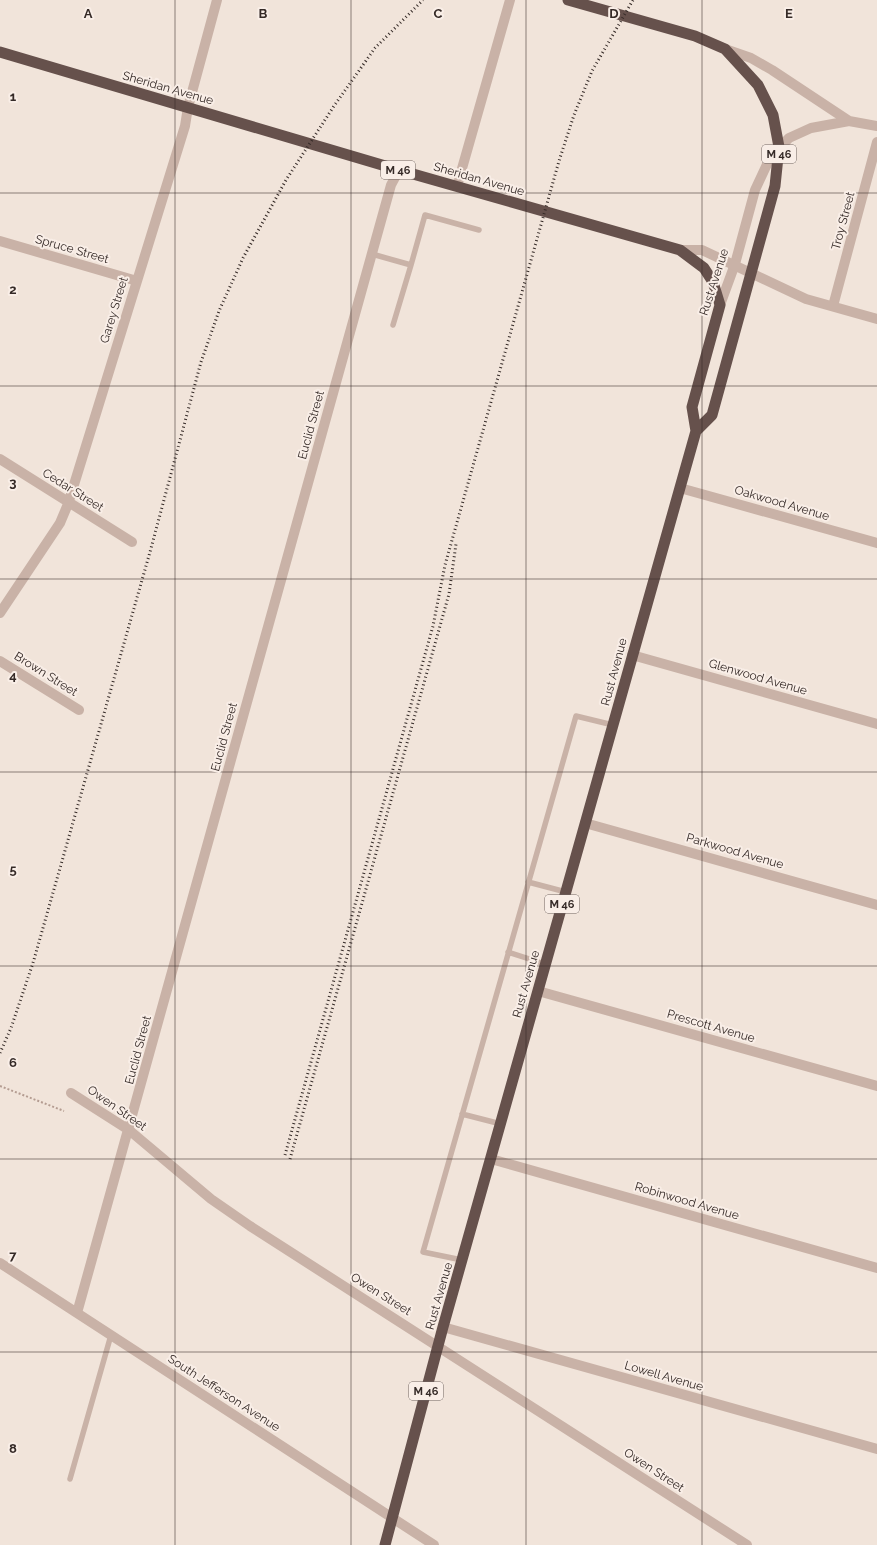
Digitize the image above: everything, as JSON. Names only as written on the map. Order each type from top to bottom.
[{"type":"highway","name":"M 46","points":[[568,0],[695,36],[725,49]]},
{"type":"highway","name":"Rust Avenue","points":[[696,432],[712,415],[775,186],[779,147],[773,115],[761,91],[747,71],[725,49]]},
{"type":"highway","name":"Sheridan Avenue","points":[[0,52],[399,170],[680,250]]},
{"type":"highway","name":"M 46","points":[[680,250],[704,268],[713,282],[720,305]]},
{"type":"highway","name":"Rust Avenue","points":[[385,1545],[443,1327],[696,432],[692,407],[720,305]]},
{"type":"street","name":"Garey Street","points":[[0,613],[60,523],[68,504],[185,126],[188,107],[217,0]]},
{"type":"street","points":[[457,186],[510,0]]},
{"type":"street","points":[[725,49],[751,58],[772,70],[849,121],[877,126]]},
{"type":"street","name":"Rust Avenue","points":[[720,305],[735,264],[759,177],[770,158],[789,138],[811,128],[849,121]]},
{"type":"street","name":"Troy Street","points":[[833,306],[877,142]]},
{"type":"street","name":"Euclid Street","points":[[77,1313],[391,185],[399,170]]},
{"type":"street","name":"Spruce Street","points":[[0,241],[137,281]]},
{"type":"street","name":"Sheridan Avenue","points":[[680,250],[702,250],[735,264],[787,291],[877,319]]},
{"type":"street","name":"Cedar Street","points":[[0,459],[68,504],[132,542]]},
{"type":"street","name":"Oakwood Avenue","points":[[680,488],[877,543]]},
{"type":"street","name":"Glenwood Avenue","points":[[632,655],[877,724]]},
{"type":"street","name":"Brown Street","points":[[0,661],[79,710]]},
{"type":"street","name":"Parkwood Avenue","points":[[585,823],[877,905]]},
{"type":"street","name":"Prescott Avenue","points":[[538,991],[877,1086]]},
{"type":"street","name":"Owen Street","points":[[71,1093],[129,1130],[210,1199],[250,1226],[747,1545]]},
{"type":"street","name":"Robinwood Avenue","points":[[491,1159],[877,1268]]},
{"type":"street","name":"South Jefferson Avenue","points":[[0,1263],[434,1545]]},
{"type":"street","name":"Lowell Avenue","points":[[443,1327],[877,1449]]},
{"type":"lane","points":[[393,325],[425,215],[479,230]]},
{"type":"lane","points":[[372,254],[411,265]]},
{"type":"lane","points":[[462,1260],[423,1252],[576,716],[613,725]]},
{"type":"lane","points":[[528,882],[566,892]]},
{"type":"lane","points":[[508,952],[545,964]]},
{"type":"lane","points":[[462,1114],[500,1124]]},
{"type":"lane","points":[[70,1479],[112,1335]]},
{"type":"path","points":[[0,1086],[64,1111]]},
{"type":"railway","points":[[0,1053],[11,1028],[33,963],[150,552],[201,362],[219,311],[243,258],[286,180],[334,106],[375,48],[423,0]]},
{"type":"railway","points":[[285,1155],[433,626],[445,565],[559,161],[574,115],[592,71],[633,0]]},
{"type":"railway","points":[[290,1159],[449,594],[456,544]]}]
